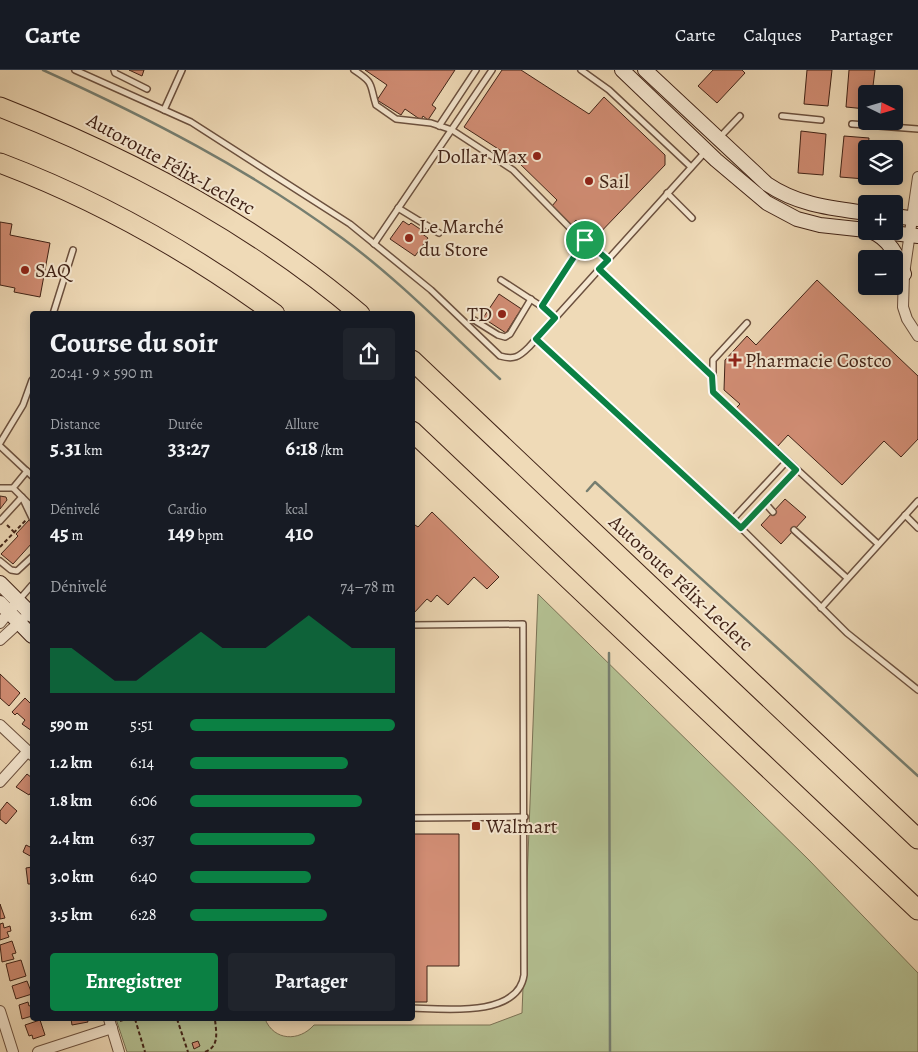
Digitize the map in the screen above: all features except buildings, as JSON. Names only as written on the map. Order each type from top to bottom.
[{"type":"highway","points":[[0,96],[113,155]]},
{"type":"highway","name":"Autoroute Félix-Leclerc","points":[[0,107],[113,155],[180,190],[234,222],[314,278],[356,311]]},
{"type":"highway","points":[[0,163],[69,192],[133,224],[216,272],[271,311]]},
{"type":"highway","name":"Autoroute Félix-Leclerc","points":[[415,363],[918,839]]},
{"type":"highway","points":[[415,434],[918,910]]},
{"type":"highway","points":[[889,882],[918,918]]},
{"type":"street","points":[[622,70],[706,151],[751,191],[779,210],[797,219],[820,225],[858,229]]},
{"type":"street","points":[[644,70],[767,184],[785,196],[820,207],[858,212]]},
{"type":"street","points":[[706,151],[717,139]]},
{"type":"street","points":[[918,178],[914,235],[904,274],[903,307],[906,319],[918,336]]},
{"type":"street","points":[[903,217],[916,219]]},
{"type":"street","points":[[884,240],[898,258],[904,274]]},
{"type":"street","points":[[0,583],[30,611]]},
{"type":"street","points":[[19,600],[3,612],[19,622],[30,634]]},
{"type":"street","points":[[0,640],[30,614]]},
{"type":"street","points":[[0,725],[30,753],[0,782]]},
{"type":"street","points":[[0,1011],[13,1052]]},
{"type":"street","points":[[38,1052],[110,1024],[119,1052]]},
{"type":"lane","points":[[75,70],[190,122],[315,201],[374,244],[431,290],[500,356],[512,359],[520,356],[536,339],[706,151]]},
{"type":"lane","points":[[114,70],[115,73],[147,89]]},
{"type":"lane","points":[[164,110],[182,70]]},
{"type":"lane","points":[[354,70],[370,81],[374,88],[376,104],[396,119],[440,126],[452,130],[513,170],[608,260]]},
{"type":"lane","points":[[440,126],[476,70]]},
{"type":"lane","points":[[374,244],[492,70]]},
{"type":"lane","points":[[581,70],[608,90],[691,167]]},
{"type":"lane","points":[[717,139],[726,133],[740,116]]},
{"type":"lane","points":[[782,116],[821,120]]},
{"type":"lane","points":[[852,124],[918,129]]},
{"type":"lane","points":[[667,193],[692,218]]},
{"type":"lane","points":[[398,208],[438,233]]},
{"type":"lane","points":[[542,306],[585,240]]},
{"type":"lane","points":[[55,311],[72,250]]},
{"type":"lane","points":[[599,269],[712,376]]},
{"type":"lane","points":[[501,280],[542,306],[555,318]]},
{"type":"lane","points":[[474,320],[498,336],[505,337],[510,334],[531,299]]},
{"type":"lane","points":[[747,323],[713,360],[713,392],[878,544]]},
{"type":"lane","points":[[536,339],[741,528],[847,632],[918,690]]},
{"type":"lane","points":[[30,386],[23,405],[0,444],[30,474]]},
{"type":"lane","points":[[732,520],[787,461]]},
{"type":"lane","points":[[741,528],[796,470]]},
{"type":"lane","points":[[13,488],[28,471]]},
{"type":"lane","points":[[0,488],[13,488],[30,505]]},
{"type":"lane","points":[[22,496],[30,519]]},
{"type":"lane","points":[[0,521],[22,496]]},
{"type":"lane","points":[[821,608],[918,501]]},
{"type":"lane","points":[[765,503],[774,512]]},
{"type":"lane","points":[[905,515],[918,528]]},
{"type":"lane","points":[[794,530],[847,578]]},
{"type":"lane","points":[[0,561],[11,570],[17,571],[30,559]]},
{"type":"lane","points":[[19,600],[30,587]]},
{"type":"lane","points":[[415,625],[523,624],[525,817],[524,975],[521,986],[513,994],[491,1006],[479,1008],[415,1008]]},
{"type":"lane","points":[[415,818],[525,817]]},
{"type":"path","points":[[1,545],[30,519]]},
{"type":"path","points":[[10,528],[15,532]]},
{"type":"path","points":[[135,1021],[145,1052]]},
{"type":"path","points":[[178,1021],[188,1052]]},
{"type":"path","points":[[205,1052],[212,1048],[216,1042],[215,1021]]},
{"type":"green space","points":[[538,594],[809,860],[918,973],[918,1052],[127,1052],[117,1021],[266,1021],[274,1032],[287,1037],[308,1031],[314,1025],[490,1025],[522,1013]]},
{"type":"waterway","points":[[43,70],[197,146],[307,213],[383,271],[500,379]]},
{"type":"waterway","points":[[587,491],[595,482],[918,776]]},
{"type":"waterway","points":[[609,653],[610,1052]]},
{"type":"place","name":"Dollar Max","points":[[537,156]]},
{"type":"place","name":"Sail","points":[[589,181]]},
{"type":"place","name":"Le Marché du Store","points":[[409,238]]},
{"type":"place","name":"SAQ","points":[[25,270]]},
{"type":"place","name":"TD","points":[[502,314]]},
{"type":"place","name":"Pharmacie Costco","points":[[735,360]]},
{"type":"place","name":"Walmart","points":[[476,826]]},
{"type":"route","points":[[585,240],[608,260],[599,269],[712,376],[713,392],[750,429],[796,470],[741,528],[536,339],[555,318],[542,306],[585,240]]}]
